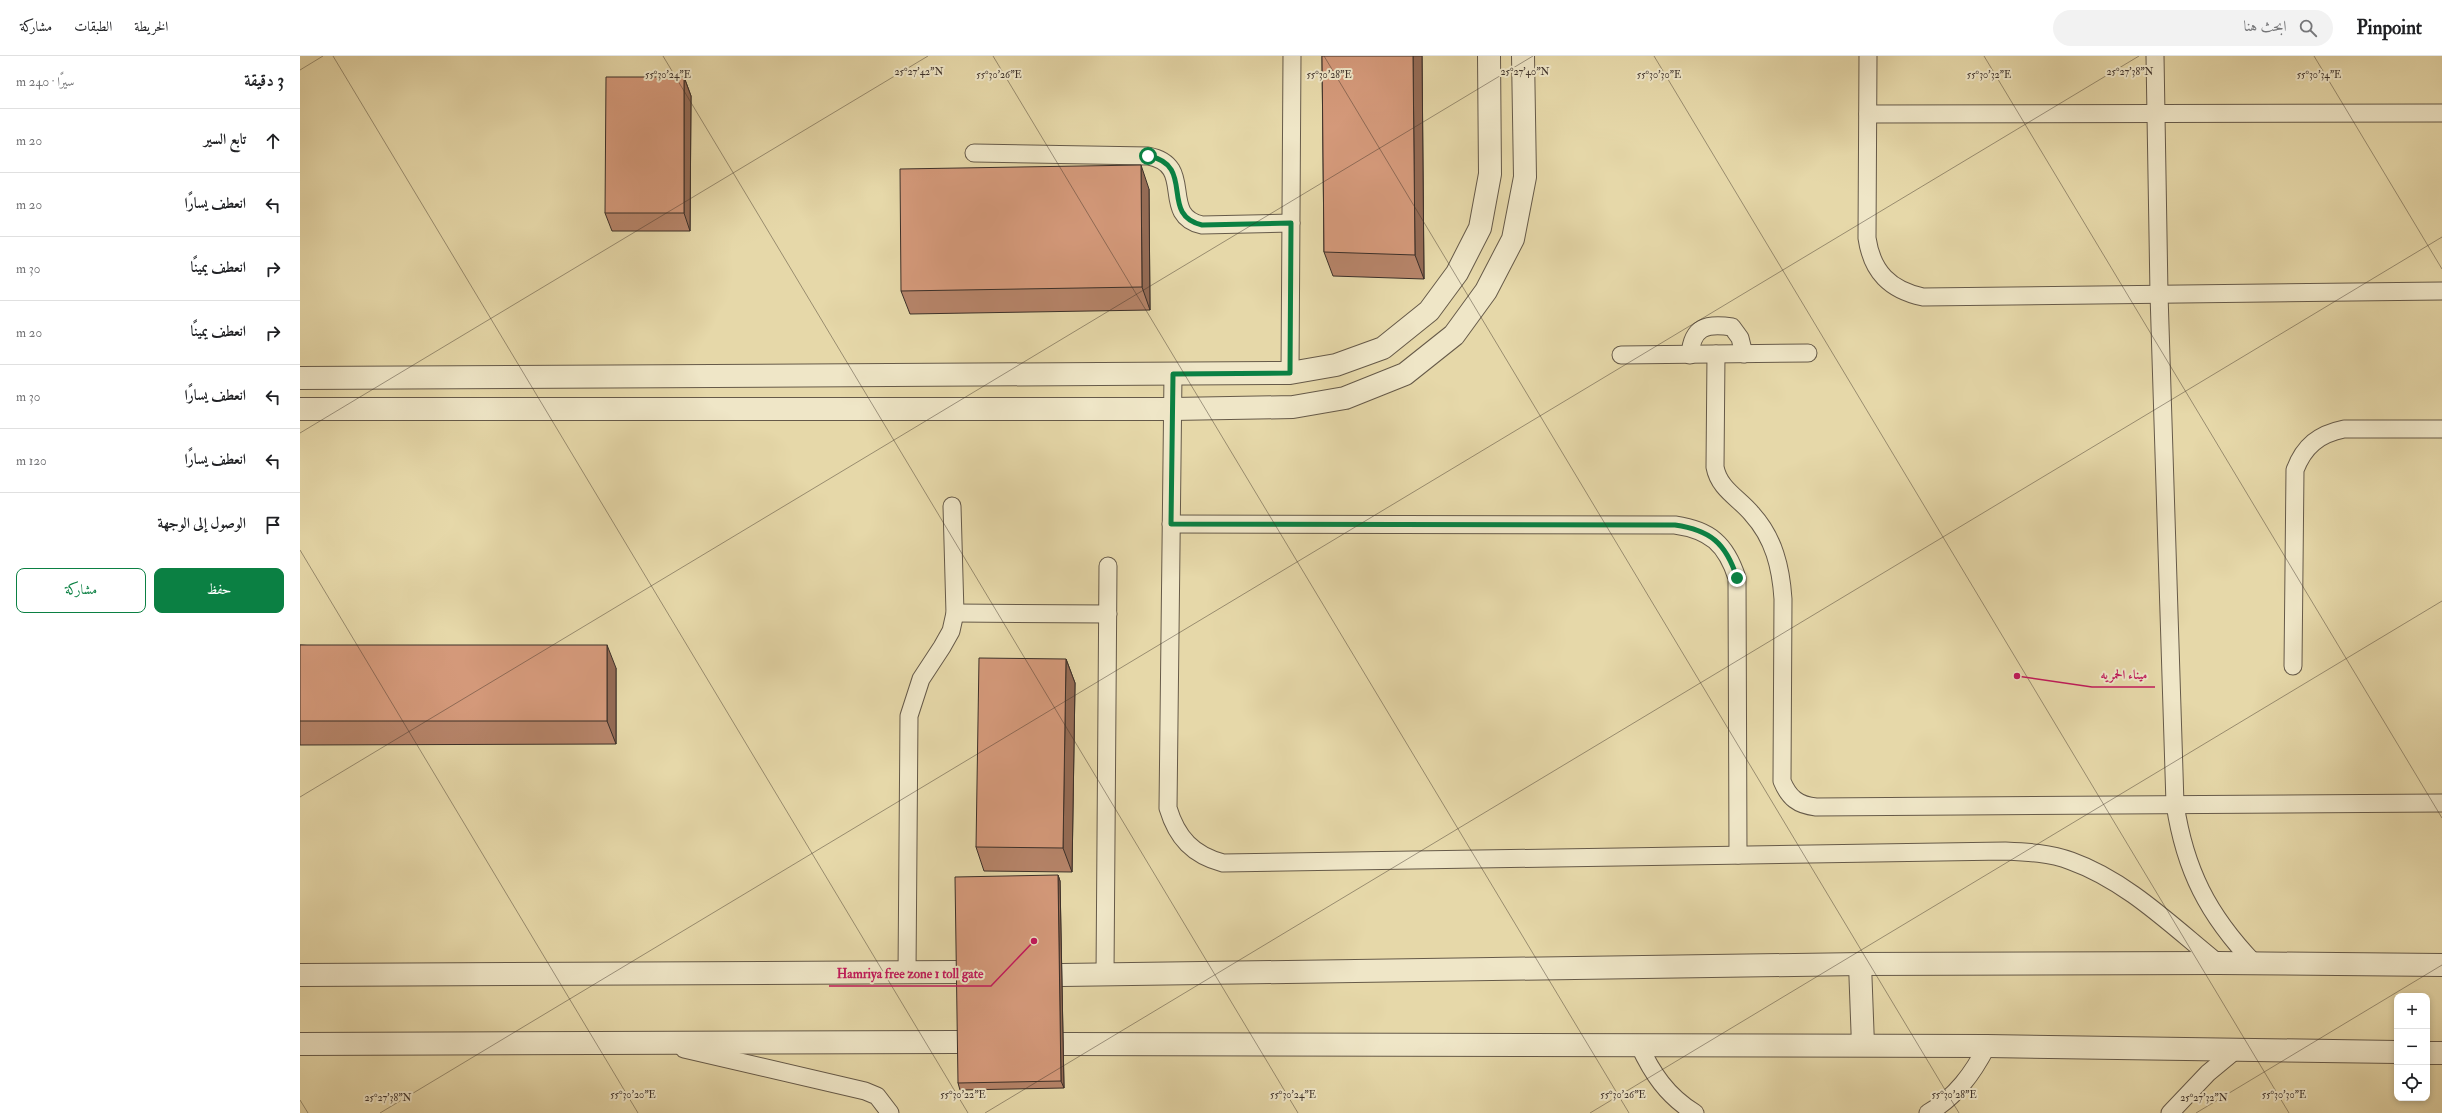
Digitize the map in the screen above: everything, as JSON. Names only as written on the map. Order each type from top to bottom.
[{"type":"street","points":[[300,378],[1290,373],[1336,365],[1383,348],[1429,311],[1457,273],[1480,228],[1490,174],[1489,56]]},
{"type":"street","points":[[300,409],[1173,409],[1294,407],[1345,398],[1405,374],[1454,335],[1486,291],[1512,240],[1525,177],[1524,56]]},
{"type":"street","points":[[1062,975],[1860,964],[2254,963],[2442,965]]},
{"type":"street","points":[[1860,964],[1863,1045]]},
{"type":"street","points":[[300,975],[957,972]]},
{"type":"street","points":[[300,1044],[958,1042]]},
{"type":"street","points":[[1064,1044],[1863,1045],[2394,1052]]},
{"type":"street","points":[[2430,1053],[2442,1053]]},
{"type":"lane","points":[[1290,373],[1292,56]]},
{"type":"lane","points":[[1868,56],[1868,245],[1874,266],[1883,278],[1893,287],[1908,294],[1923,297],[2442,291]]},
{"type":"lane","points":[[2155,56],[2159,294],[2175,804],[2180,837],[2199,890],[2214,916],[2233,941],[2254,963]]},
{"type":"lane","points":[[1868,114],[2442,113]]},
{"type":"lane","points":[[974,153],[1148,156],[1159,158],[1168,164],[1174,172],[1179,209],[1185,217],[1193,223],[1202,225],[1291,223]]},
{"type":"lane","points":[[1690,354],[1693,338],[1696,332],[1709,326],[1725,326],[1732,327],[1740,338],[1744,354]]},
{"type":"lane","points":[[1621,355],[1808,353]]},
{"type":"lane","points":[[1716,354],[1716,476],[1720,484],[1754,515],[1766,532],[1775,551],[1781,574],[1783,599],[1782,780],[1786,791],[1793,800],[1804,806],[1816,807],[2442,803]]},
{"type":"lane","points":[[1173,374],[1168,808],[1172,823],[1180,836],[1190,847],[1200,854],[1223,863],[2005,851],[2038,853],[2070,860],[2097,872],[2123,887],[2218,963]]},
{"type":"lane","points":[[2294,666],[2295,470],[2303,453],[2317,438],[2330,432],[2344,429],[2442,429]]},
{"type":"lane","points":[[907,973],[909,716],[921,679],[951,631],[955,613],[952,506]]},
{"type":"lane","points":[[1171,524],[1675,525],[1693,527],[1709,535],[1726,551],[1732,561],[1737,578],[1738,855]]},
{"type":"lane","points":[[1105,975],[1108,566]]},
{"type":"lane","points":[[955,613],[1108,614]]},
{"type":"lane","points":[[654,1042],[865,1091],[877,1096],[890,1113]]},
{"type":"lane","points":[[1639,1045],[1650,1068],[1664,1088],[1683,1106],[1695,1113]]},
{"type":"lane","points":[[1928,1113],[1959,1089],[1975,1069],[1987,1046]]},
{"type":"lane","points":[[2170,1113],[2208,1073],[2237,1049]]},
{"type":"building","points":[[1322,56],[1413,56],[1415,255],[1324,252]]},
{"type":"building","points":[[606,77],[684,77],[684,213],[605,213]]},
{"type":"building","points":[[1141,165],[1142,287],[901,291],[900,169]]},
{"type":"building","points":[[300,645],[607,645],[607,721],[300,721]]},
{"type":"building","points":[[979,658],[1066,659],[1063,848],[976,847]]},
{"type":"building","points":[[1058,875],[1061,1081],[958,1083],[955,877]]},
{"type":"place","name":"ميناء الحمريه","points":[[2017,676]]},
{"type":"place","name":"Hamriya free zone 1 toll gate","points":[[1034,941]]},
{"type":"route","points":[[1148,156],[1159,158],[1168,164],[1174,172],[1177,182],[1179,209],[1185,217],[1193,223],[1202,225],[1291,223],[1290,373],[1173,374],[1171,524],[1675,525],[1693,527],[1709,535],[1722,546],[1732,561],[1737,578]]}]
